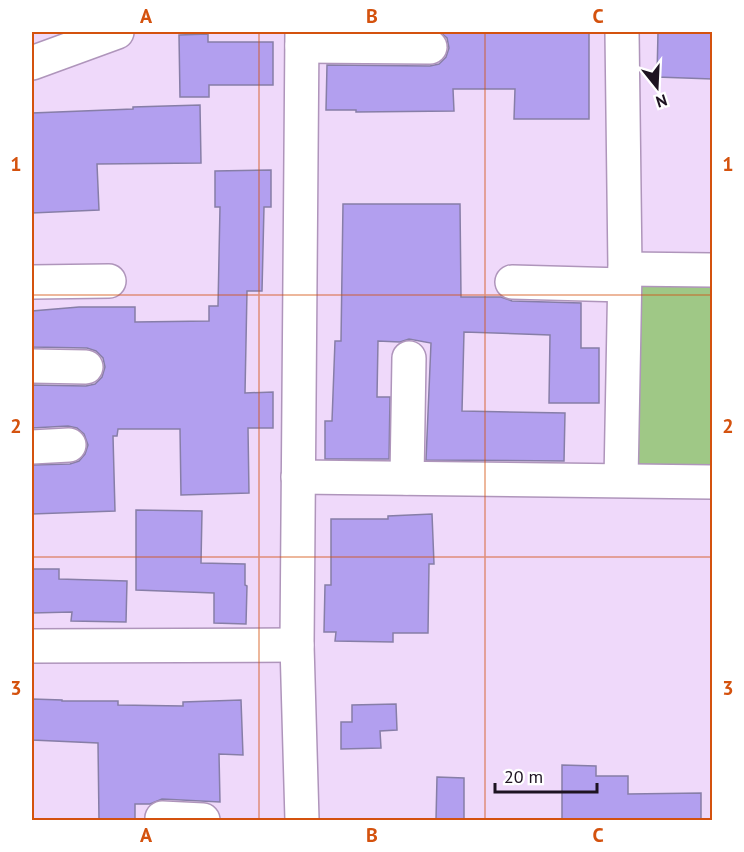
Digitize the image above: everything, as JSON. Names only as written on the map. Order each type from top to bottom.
[{"type":"street","points":[[32,63],[117,32]]},
{"type":"street","points":[[621,480],[625,277],[622,32]]},
{"type":"street","points":[[302,820],[297,645],[302,39],[430,46]]},
{"type":"street","points":[[512,282],[712,270]]},
{"type":"street","points":[[32,282],[109,281]]},
{"type":"street","points":[[408,478],[409,358]]},
{"type":"street","points":[[32,366],[86,367]]},
{"type":"street","points":[[32,447],[69,445]]},
{"type":"street","points":[[298,477],[712,482]]},
{"type":"street","points":[[32,645],[297,645]]},
{"type":"street","points":[[162,818],[203,820]]},
{"type":"green space","points":[[636,283],[712,284],[712,466],[633,466]]},
{"type":"building","points":[[440,32],[589,32],[589,119],[514,119],[515,89],[453,89],[454,111],[326,110],[327,65],[430,66],[439,64],[446,57],[449,48],[447,38]]},
{"type":"building","points":[[658,32],[712,32],[712,79],[657,77]]},
{"type":"building","points":[[208,34],[208,42],[273,42],[273,85],[209,85],[209,97],[180,97],[179,35]]},
{"type":"building","points":[[200,105],[201,163],[97,164],[99,210],[32,213],[32,113]]},
{"type":"building","points":[[271,170],[271,207],[264,207],[262,291],[247,291],[245,393],[273,392],[273,428],[248,428],[249,493],[181,495],[180,429],[118,429],[117,436],[113,436],[115,511],[32,514],[32,465],[70,464],[79,461],[88,445],[84,434],[77,428],[68,426],[32,428],[32,385],[86,386],[95,384],[102,377],[105,367],[103,358],[96,351],[87,348],[32,347],[32,311],[79,307],[135,307],[135,322],[209,321],[209,306],[218,306],[220,207],[215,207],[215,171]]},
{"type":"building","points":[[343,204],[460,204],[461,297],[501,297],[512,301],[581,303],[581,348],[599,348],[599,403],[549,403],[550,335],[464,332],[462,411],[565,413],[564,461],[426,460],[431,343],[409,339],[400,342],[378,341],[377,397],[390,397],[389,459],[325,459],[325,421],[332,421],[335,341],[341,341]]},
{"type":"building","points":[[136,510],[202,511],[201,563],[245,564],[246,624],[214,623],[214,593],[136,590]]},
{"type":"building","points":[[432,514],[434,564],[429,564],[428,633],[393,633],[393,642],[335,641],[336,632],[324,632],[325,585],[331,585],[331,519],[388,519],[388,516]]},
{"type":"building","points":[[32,569],[59,569],[59,579],[127,581],[126,622],[71,621],[72,612],[32,613]]},
{"type":"building","points":[[32,699],[118,701],[118,705],[183,706],[183,702],[241,700],[243,755],[219,754],[220,802],[162,799],[150,804],[135,804],[135,820],[99,820],[98,743],[32,740]]},
{"type":"building","points":[[396,704],[397,730],[380,731],[381,748],[341,749],[341,722],[352,722],[352,705]]},
{"type":"building","points":[[562,765],[596,766],[596,776],[628,776],[628,794],[701,793],[701,820],[562,820]]},
{"type":"building","points":[[437,777],[464,778],[464,820],[436,820]]}]
